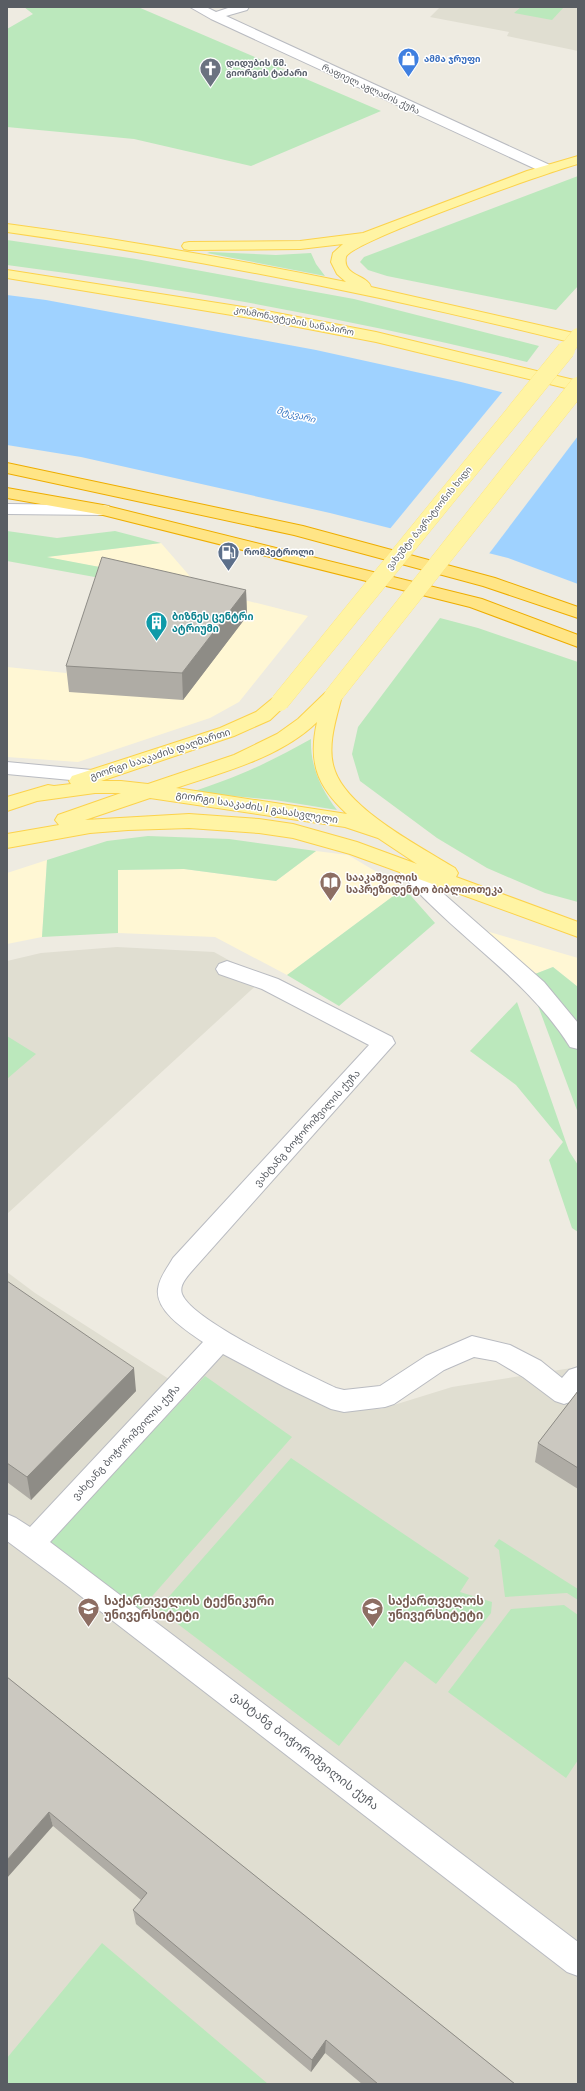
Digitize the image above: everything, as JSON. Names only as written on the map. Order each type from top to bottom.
[{"type":"highway","points":[[7,468],[297,530],[489,582],[578,613]]},
{"type":"highway","points":[[7,493],[104,510],[476,603],[578,641]]},
{"type":"main road","points":[[374,291],[346,276],[341,269],[338,262],[339,254],[348,246],[371,235],[547,169],[578,160]]},
{"type":"main road","points":[[7,228],[124,245],[374,291],[507,320],[578,339]]},
{"type":"main road","points":[[124,245],[278,246],[330,242],[371,235]]},
{"type":"main road","name":"კოსმონავტების სანაპირო","points":[[7,274],[272,317],[429,349],[578,386]]},
{"type":"main road","name":"ვახუშტი ბაგრატიონის ხიდი","points":[[280,702],[578,334]]},
{"type":"main road","name":"გიორგი სააკაძის I გასასვლელი","points":[[476,891],[387,834],[358,813],[332,785],[325,770],[324,734],[321,715],[333,696],[578,386]]},
{"type":"main road","name":"გიორგი სააკაძის დაღმართი","points":[[7,804],[227,732],[263,716],[280,702]]},
{"type":"main road","name":"გიორგი სააკაძის დაღმართი","points":[[7,840],[241,759],[284,738],[305,723],[321,715]]},
{"type":"main road","name":"გიორგი სააკაძის დაღმართი","points":[[35,795],[95,787],[150,790]]},
{"type":"main road","name":"გიორგი სააკაძის I გასასვლელი","points":[[150,790],[322,816],[348,821],[387,834]]},
{"type":"main road","name":"გიორგი სააკაძის I გასასვლელი","points":[[7,840],[90,826],[128,822],[229,822],[293,831],[357,849],[408,869],[476,891],[543,918],[578,930]]},
{"type":"street","name":"რაფიელ აგლაძის ქუჩა","points":[[196,7],[547,169]]},
{"type":"street","points":[[215,16],[243,7]]},
{"type":"street","points":[[7,509],[104,510]]},
{"type":"street","points":[[7,768],[92,776]]},
{"type":"street","points":[[408,869],[438,900],[536,987],[566,1022],[578,1041]]},
{"type":"street","name":"ვახტანგ ბოჭორიშვილის ქუჩა","points":[[227,968],[270,984],[384,1043],[182,1265],[169,1283],[170,1297],[180,1312],[199,1328],[220,1340],[332,1398],[344,1401],[385,1396],[435,1363],[472,1346],[501,1352],[532,1369],[564,1393],[578,1378]]},
{"type":"street","name":"ვახტანგ ბოჭორიშვილის ქუჩა","points":[[31,1544],[220,1340]]},
{"type":"street","name":"ვახტანგ ბოჭორიშვილის ქუჩა","points":[[7,1526],[78,1578],[578,1961]]},
{"type":"shaded area","points":[[440,7],[578,7],[578,51],[507,36],[509,32],[430,17]]},
{"type":"shaded area","points":[[161,543],[201,589],[308,616],[239,702],[210,718],[78,762],[7,757],[7,667],[66,673],[101,578],[183,583],[46,557]]},
{"type":"shaded area","points":[[316,851],[348,855],[404,888],[287,975],[215,937],[118,933],[118,870],[184,869],[276,881]]},
{"type":"shaded area","points":[[47,860],[42,937],[7,944],[7,873]]},
{"type":"shaded area","points":[[476,928],[578,958],[578,987],[553,967],[522,979]]},
{"type":"shaded area","points":[[117,947],[214,952],[263,979],[7,1214],[7,961],[41,953]]},
{"type":"shaded area","points":[[7,1272],[35,1293],[186,1390],[221,1352],[333,1410],[381,1409],[452,1387],[578,1367],[578,2084],[7,2084]]},
{"type":"green space","points":[[24,7],[138,7],[381,111],[251,166],[134,139],[7,127],[7,29],[33,14]]},
{"type":"green space","points":[[521,7],[564,7],[552,20],[514,13]]},
{"type":"green space","points":[[578,176],[578,286],[556,310],[387,276],[368,270],[360,262],[364,257]]},
{"type":"green space","points":[[7,240],[136,259],[354,299],[539,346],[527,362],[398,332],[268,306],[138,284],[7,265]]},
{"type":"green space","points":[[207,253],[276,255],[311,253],[316,264],[325,276]]},
{"type":"green space","points":[[7,531],[57,538],[115,531],[161,543],[47,557],[184,583],[100,578],[7,561]]},
{"type":"green space","points":[[440,618],[478,628],[578,662],[578,902],[545,893],[487,868],[437,838],[360,781],[352,754],[358,727]]},
{"type":"green space","points":[[311,739],[312,759],[318,777],[326,794],[337,810],[275,800],[191,792],[252,769]]},
{"type":"green space","points":[[148,836],[229,839],[316,851],[276,881],[184,869],[118,870],[118,933],[42,937],[47,860],[107,841]]},
{"type":"green space","points":[[404,888],[435,923],[339,1006],[287,975]]},
{"type":"green space","points":[[553,967],[578,987],[578,1113],[534,995],[522,979]]},
{"type":"green space","points":[[517,1002],[569,1151],[578,1165],[578,1232],[572,1228],[549,1160],[563,1142],[516,1085],[470,1051]]},
{"type":"green space","points":[[7,1036],[36,1054],[7,1079]]},
{"type":"green space","points":[[205,1376],[292,1437],[140,1610],[48,1542]]},
{"type":"green space","points":[[291,1458],[469,1578],[460,1592],[492,1602],[491,1613],[436,1684],[405,1661],[339,1746],[158,1609]]},
{"type":"green space","points":[[499,1539],[578,1589],[578,1600],[567,1593],[505,1597],[499,1550],[494,1546]]},
{"type":"green space","points":[[564,1605],[578,1615],[578,1760],[566,1778],[448,1692],[511,1609]]},
{"type":"green space","points":[[102,1943],[268,2084],[7,2084],[7,2058]]},
{"type":"water","name":"მტკვარი","points":[[7,295],[46,300],[316,350],[461,382],[578,411],[578,584],[508,558],[330,513],[81,457],[7,445]]},
{"type":"pier","points":[[504,390],[578,409],[578,436],[488,555],[389,530]]},
{"type":"building","name":"ბიზნეს ცენტრი ატრიუმი","points":[[102,557],[246,590],[182,673],[66,666]]},
{"type":"building","points":[[7,1281],[134,1368],[27,1477],[7,1463]]},
{"type":"building","points":[[578,1391],[578,1468],[538,1443]]},
{"type":"building","points":[[7,1677],[515,2084],[378,2084],[326,2040],[312,2060],[133,1910],[147,1893],[49,1812],[7,1860]]},
{"type":"place","name":"ამმა ჯრუფი","points":[[408,78]]},
{"type":"place","name":"დიდუბის წმ. გიორგის ტაძარი","points":[[211,88]]},
{"type":"place","name":"რომპეტროლი","points":[[228,572]]},
{"type":"place","name":"ბიზნეს ცენტრი ატრიუმი","points":[[156,642]]},
{"type":"place","name":"სააკაშვილის საპრეზიდენტო ბიბლიოთეკა","points":[[331,902]]},
{"type":"place","name":"საქართველოს ტექნიკური უნივერსიტეტი","points":[[88,1628]]},
{"type":"place","name":"საქართველოს უნივერსიტეტი","points":[[373,1628]]}]
